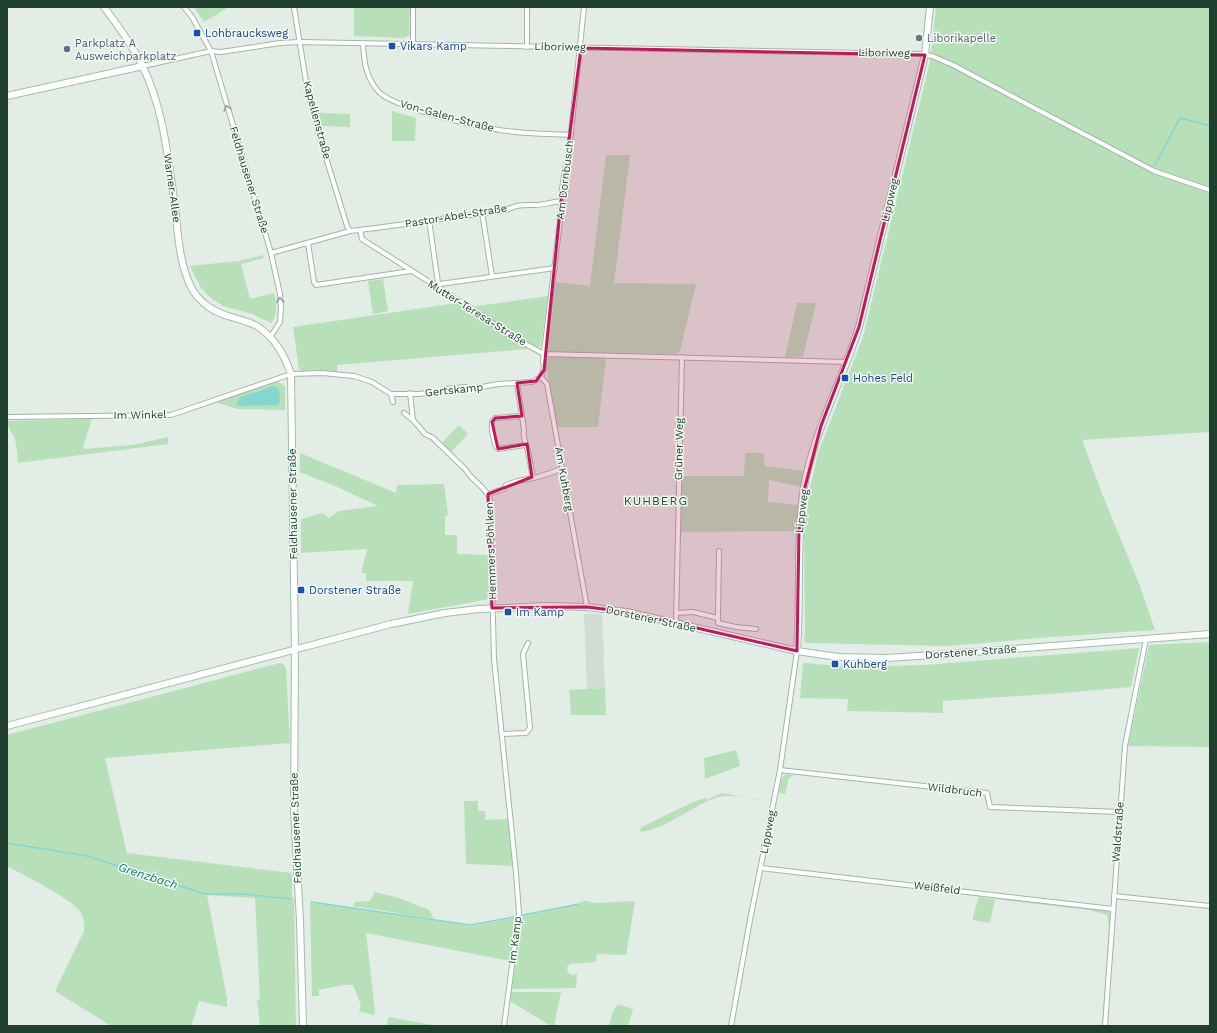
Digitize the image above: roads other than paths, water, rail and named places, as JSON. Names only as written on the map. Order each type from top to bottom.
[{"type":"main road","name":"Warner-Allee","points":[[104,7],[128,40],[143,66],[159,109],[183,266],[191,288],[213,310],[256,325],[271,336]]},
{"type":"main road","name":"Lippweg","points":[[797,651],[799,626],[799,531],[805,487],[821,426],[848,362],[859,327],[925,55],[930,7]]},
{"type":"main road","points":[[7,96],[143,66]]},
{"type":"main road","name":"Feldhausener Straße","points":[[271,336],[283,354],[291,374],[295,650],[294,810],[300,921],[303,1026]]},
{"type":"main road","name":"Dorstener Straße","points":[[7,726],[391,624],[445,614],[492,608],[587,607],[627,612],[797,651],[838,657],[886,658],[935,655],[1210,634]]},
{"type":"street","name":"Feldhausener Straße","points":[[184,7],[192,17],[211,51],[271,253],[280,294],[281,308],[280,322],[271,336]]},
{"type":"street","name":"Kapellenstraße","points":[[294,7],[307,88],[347,226],[350,231]]},
{"type":"street","points":[[413,7],[413,45]]},
{"type":"street","name":"Liboriweg","points":[[526,46],[527,7]]},
{"type":"street","name":"Am Dornbusch","points":[[544,354],[555,268],[565,168],[571,135],[584,7]]},
{"type":"street","name":"Liboriweg","points":[[211,51],[221,52],[280,43],[300,42],[925,55],[953,65],[1154,171],[1210,190]]},
{"type":"street","name":"Von-Galen-Straße","points":[[364,44],[366,71],[372,83],[383,96],[399,104],[463,122],[506,131],[571,135]]},
{"type":"street","points":[[143,66],[211,51]]},
{"type":"street","name":"Pastor-Abel-Straße","points":[[350,231],[482,212],[507,210],[514,206],[527,204],[535,205],[561,201]]},
{"type":"street","points":[[482,212],[492,276]]},
{"type":"street","points":[[430,220],[438,284]]},
{"type":"street","name":"Mutter-Teresa-Straße","points":[[360,230],[362,239],[483,316],[507,334],[544,354]]},
{"type":"street","points":[[271,253],[350,231]]},
{"type":"street","points":[[308,242],[314,282],[316,285],[411,271]]},
{"type":"street","points":[[433,285],[555,268]]},
{"type":"street","points":[[541,377],[544,368],[544,354],[848,362]]},
{"type":"street","name":"Grüner Weg","points":[[676,623],[678,472],[682,357]]},
{"type":"street","points":[[291,374],[322,373],[354,376],[372,382],[391,394],[393,402]]},
{"type":"street","name":"Im Winkel","points":[[7,417],[171,415],[291,374]]},
{"type":"street","name":"Gertskamp","points":[[391,394],[439,392],[445,389],[534,382],[541,377]]},
{"type":"street","name":"Am Kuhberg","points":[[541,377],[547,384],[587,607]]},
{"type":"street","points":[[517,383],[525,445],[528,449],[532,478]]},
{"type":"street","points":[[410,393],[413,420]]},
{"type":"street","name":"Hemmers Pöhlken","points":[[404,414],[413,420],[425,434],[433,438],[488,494],[490,499],[492,608]]},
{"type":"street","points":[[522,416],[495,418],[491,424],[495,446],[498,449],[525,445]]},
{"type":"street","name":"Hemmers Pöhlken","points":[[488,494],[504,489],[506,485],[562,469]]},
{"type":"street","points":[[719,551],[718,623],[736,627],[756,628]]},
{"type":"street","name":"Im Kamp","points":[[492,608],[494,659],[519,913],[504,1026]]},
{"type":"street","points":[[677,613],[693,612],[718,618]]},
{"type":"street","name":"Waldstraße","points":[[1105,1026],[1124,746],[1146,639]]},
{"type":"street","points":[[502,734],[526,733],[530,728],[523,654],[528,643]]},
{"type":"street","name":"Lippweg","points":[[731,1026],[750,920],[780,770],[797,651]]},
{"type":"street","name":"Wildbruch","points":[[780,770],[987,793],[990,807],[1120,812]]},
{"type":"street","name":"Weißfeld","points":[[761,868],[1113,909]]},
{"type":"street","points":[[1114,896],[1210,906]]},
{"type":"water","points":[[273,386],[279,389],[280,402],[277,405],[237,405],[239,398]]},
{"type":"waterway","points":[[1155,165],[1180,118],[1210,126]]},
{"type":"waterway","name":"Grenzbach","points":[[7,843],[87,856],[205,894],[243,894],[291,899]]},
{"type":"waterway","name":"Grenzbach","points":[[311,902],[470,925],[514,917]]},
{"type":"waterway","name":"Grenzbach","points":[[523,915],[579,904]]},
{"type":"place","name":"Lohbraucksweg","points":[[197,33]]},
{"type":"place","name":"Liborikapelle","points":[[919,38]]},
{"type":"place","name":"Vikars Kamp","points":[[392,46]]},
{"type":"place","name":"Parkplatz A Ausweichparkplatz","points":[[67,49]]},
{"type":"place","name":"Hohes Feld","points":[[845,378]]},
{"type":"place","name":"Dorstener Straße","points":[[301,590]]},
{"type":"place","name":"Im Kamp","points":[[508,612]]},
{"type":"place","name":"Kuhberg","points":[[835,664]]},
{"type":"district","name":"KUHBERG","points":[[656,501]]}]
